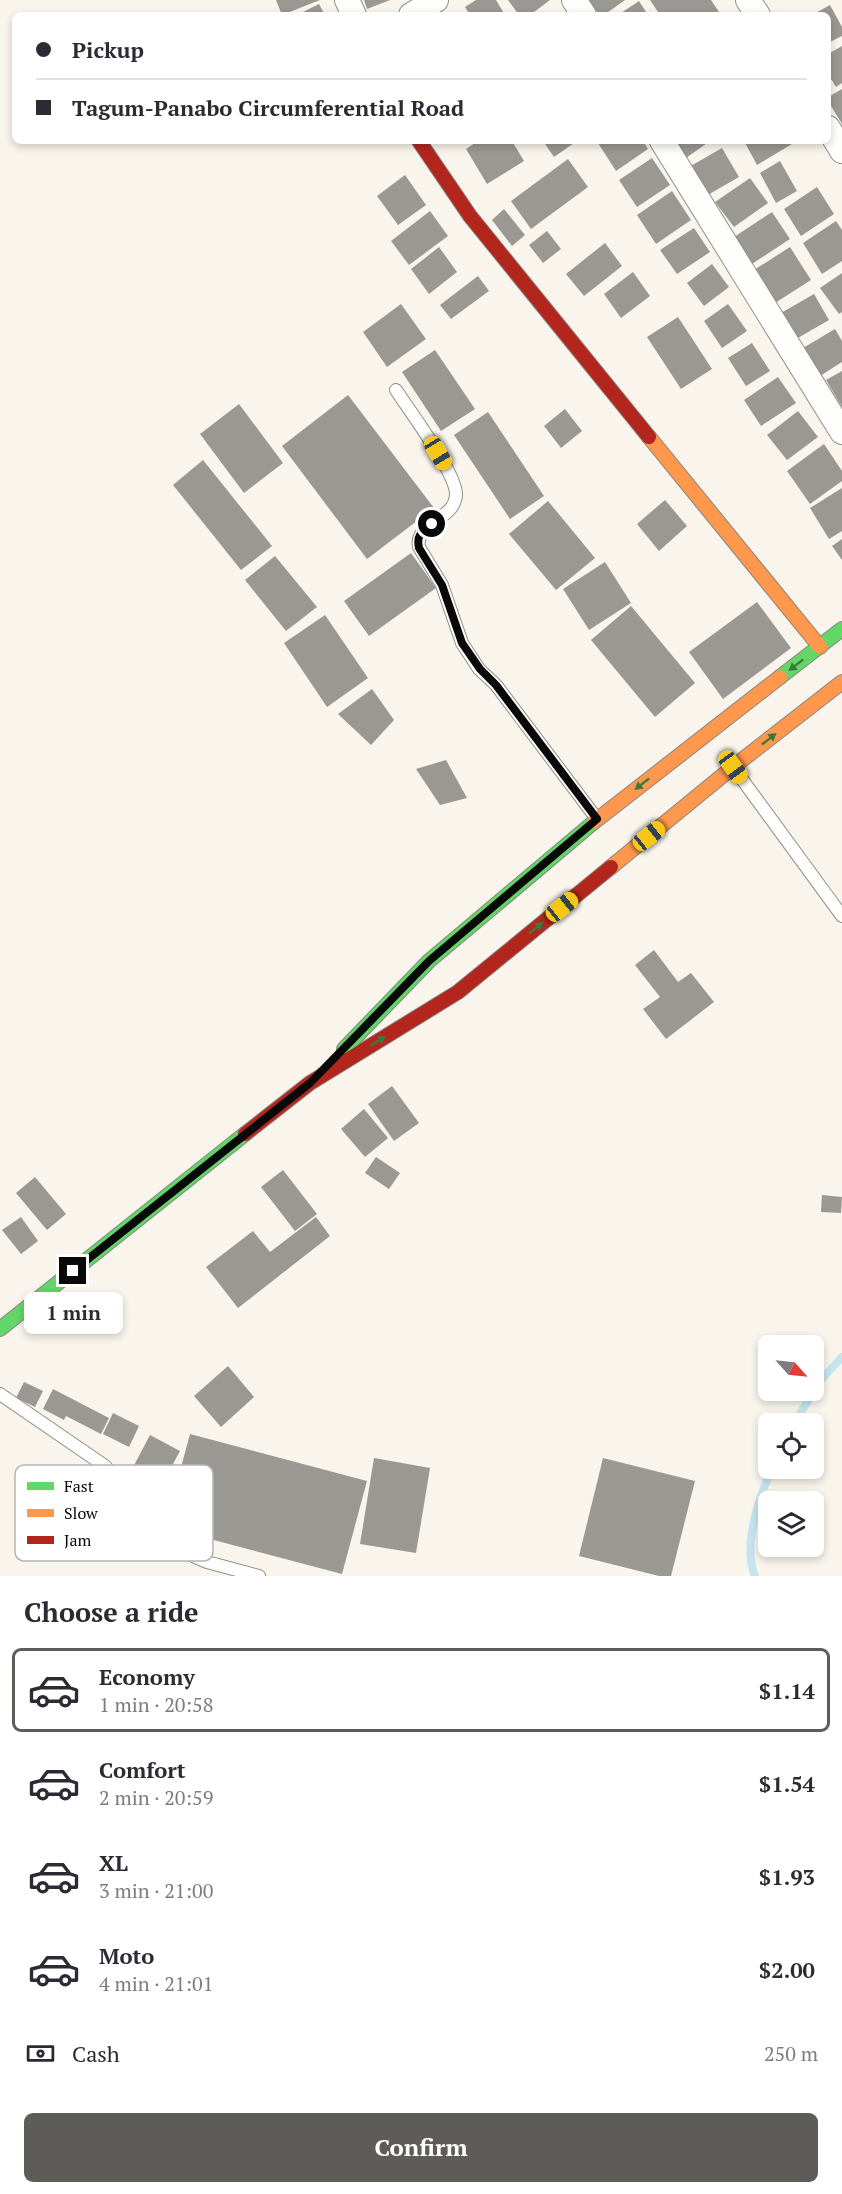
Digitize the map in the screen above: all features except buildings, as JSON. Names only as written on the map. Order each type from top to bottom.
[{"type":"main road","points":[[421,144],[470,216],[820,646]]},
{"type":"main road","points":[[310,1083],[429,961],[597,819],[842,629]]},
{"type":"main road","points":[[0,1329],[310,1083],[458,992],[733,767],[842,682]]},
{"type":"street","points":[[416,12],[436,0]]},
{"type":"street","points":[[831,133],[842,151]]},
{"type":"street","points":[[664,144],[842,432]]},
{"type":"lane","points":[[396,390],[447,468],[456,494],[453,504],[446,513],[421,532],[417,541],[442,585],[462,643],[597,819]]},
{"type":"lane","points":[[733,767],[842,916]]},
{"type":"lane","points":[[0,1394],[104,1465]]},
{"type":"lane","points":[[205,1561],[259,1576]]},
{"type":"waterway","points":[[801,1413],[819,1382],[842,1357]]},
{"type":"waterway","points":[[755,1576],[751,1564],[751,1536],[757,1507],[768,1479]]},
{"type":"traffic: fast","points":[[780,677],[842,629]]},
{"type":"traffic: fast","points":[[344,1049],[429,961],[594,822]]},
{"type":"traffic: fast","points":[[0,1329],[245,1134]]},
{"type":"traffic: slow","points":[[649,437],[820,647]]},
{"type":"traffic: slow","points":[[594,822],[780,677]]},
{"type":"traffic: slow","points":[[611,867],[842,682]]},
{"type":"traffic: jam","points":[[421,144],[470,216],[649,437]]},
{"type":"traffic: jam","points":[[245,1134],[310,1083],[458,992],[611,867]]},
{"type":"route","points":[[73,1271],[310,1083],[429,961],[597,819],[462,643],[442,585],[417,541],[421,532],[432,524]]}]
